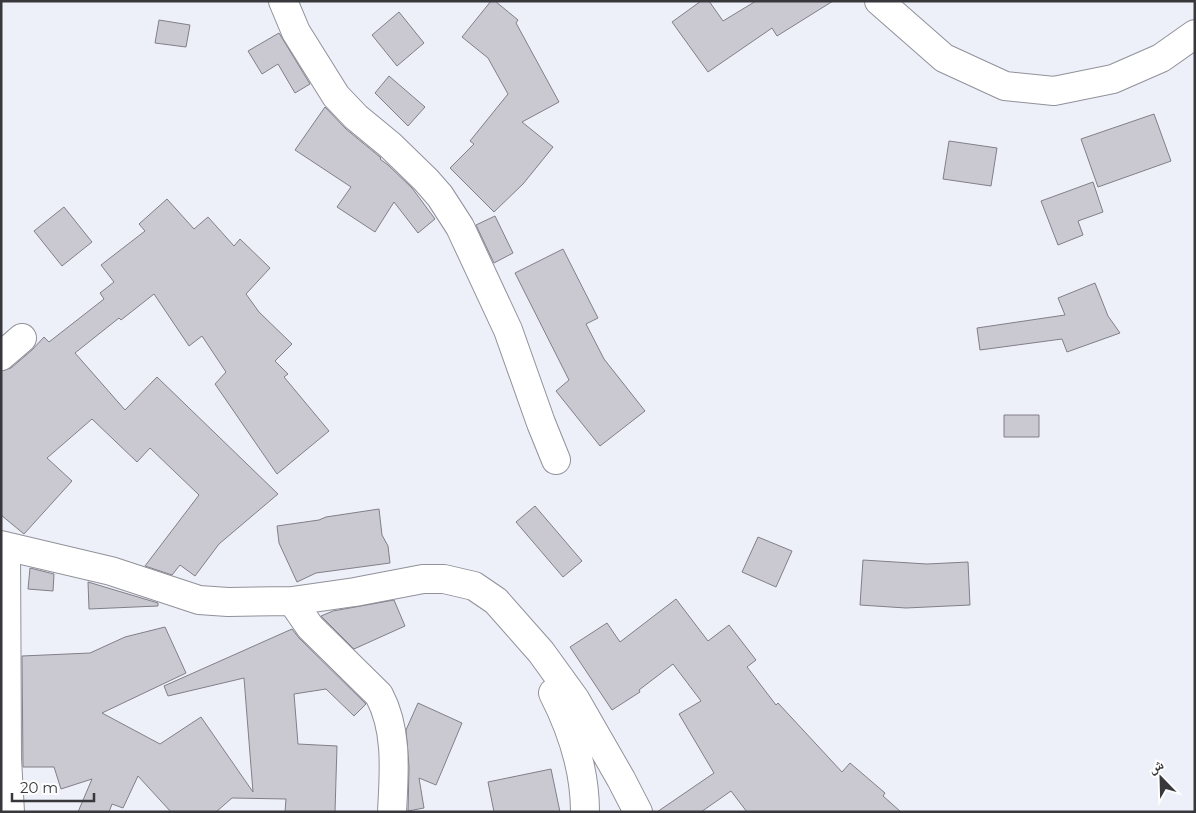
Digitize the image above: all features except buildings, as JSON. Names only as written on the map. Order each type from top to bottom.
[{"type":"street","points":[[283,1],[296,32],[336,96],[356,117],[390,145],[426,180],[440,196],[460,227],[508,330],[540,423],[556,460]]},
{"type":"street","points":[[879,1],[944,58],[1005,86],[1054,91],[1113,79],[1161,58],[1195,34]]},
{"type":"street","points":[[1,356],[22,338]]},
{"type":"street","points":[[10,812],[6,742],[4,546],[111,571],[199,600],[228,602],[292,601],[354,592],[423,578],[444,579],[474,586],[496,601],[534,644],[575,699],[622,779],[638,812]]},
{"type":"street","points":[[292,601],[310,627],[379,695],[386,708],[393,744],[392,812]]},
{"type":"street","points":[[534,644],[571,733],[582,778],[585,812]]}]
